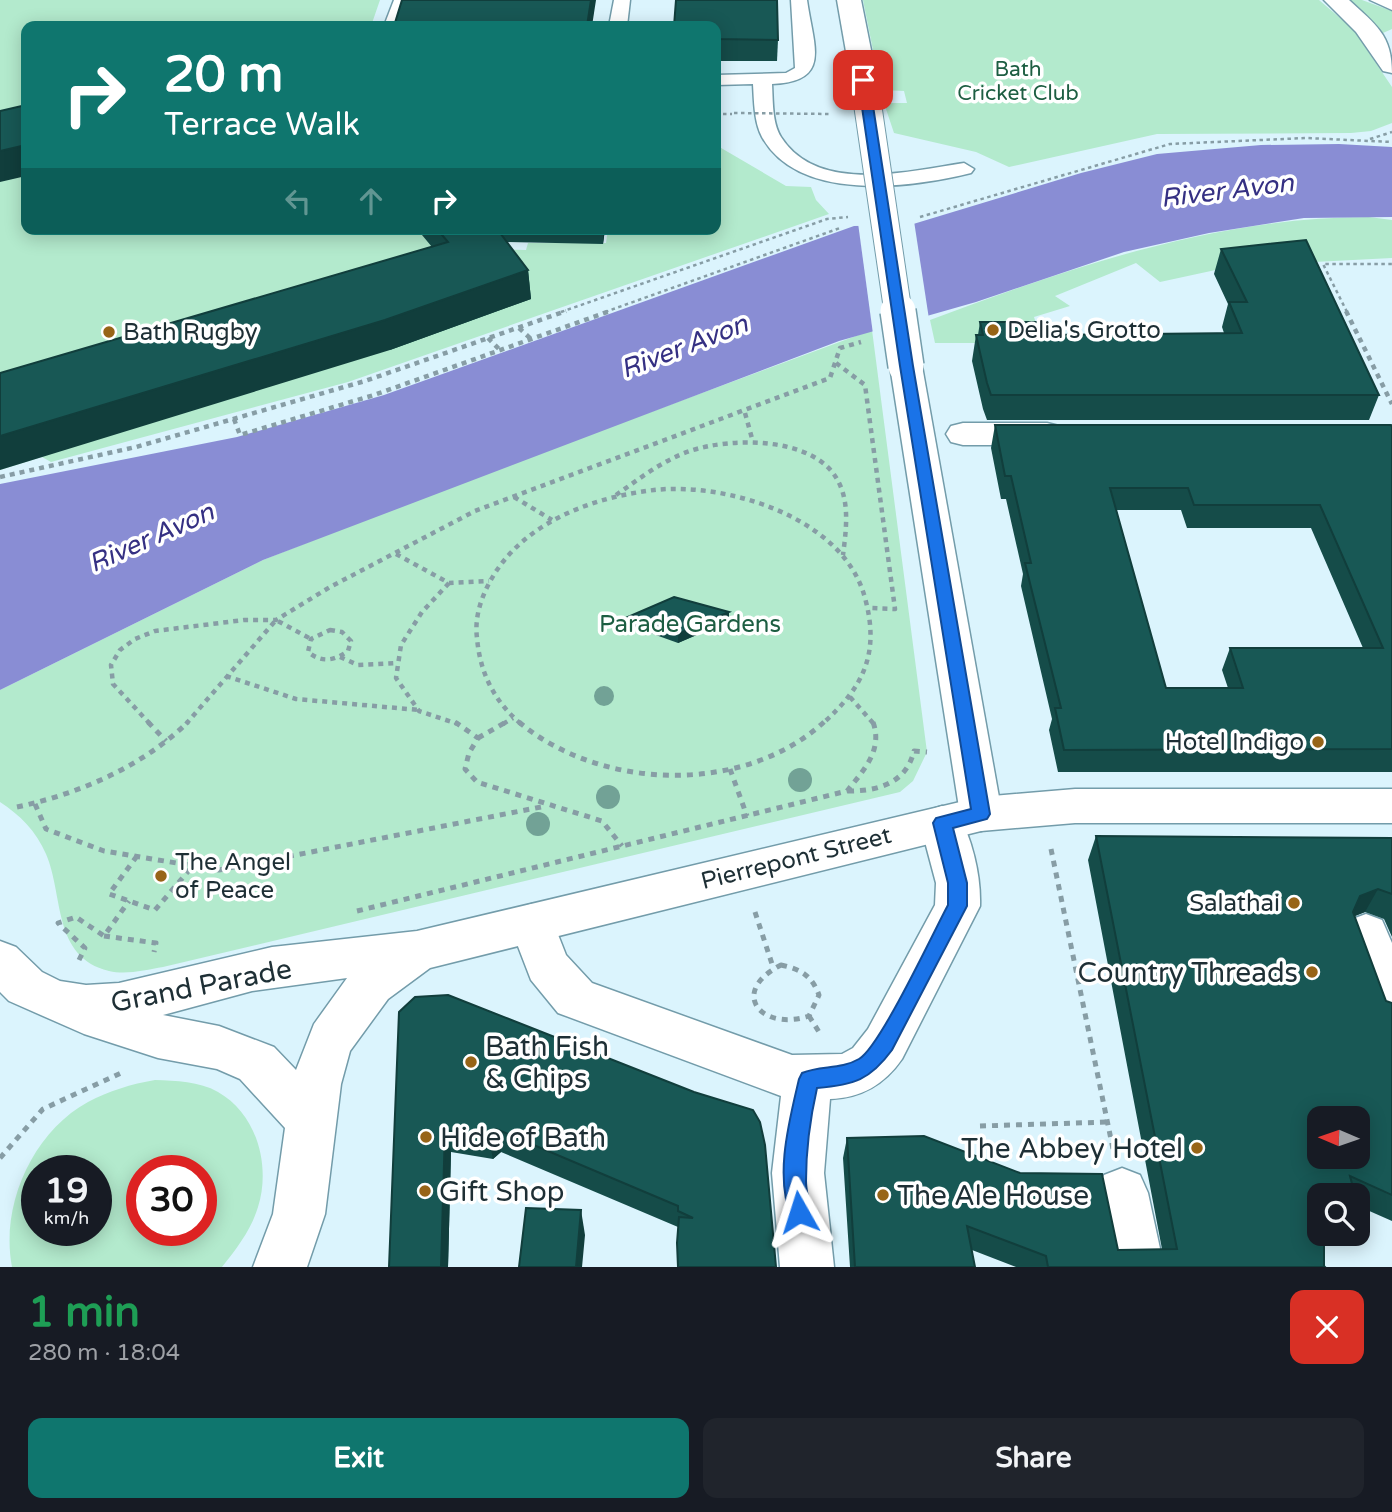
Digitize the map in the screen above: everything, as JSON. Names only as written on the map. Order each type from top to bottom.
[{"type":"street","points":[[815,1057],[847,1076],[870,1064],[885,1044],[957,906],[962,818],[906,366],[871,211],[863,80],[849,0]]},
{"type":"street","points":[[1336,0],[1388,51]]},
{"type":"street","points":[[963,434],[1074,434]]},
{"type":"street","name":"Pierrepont Street","points":[[280,1267],[295,1238],[304,1193],[316,1086],[324,1055],[340,1023],[368,987],[418,951],[962,818],[1075,806],[1392,806]]},
{"type":"street","points":[[532,923],[547,967],[575,998],[792,1078],[815,1057]]},
{"type":"street","points":[[1366,934],[1392,1007]]},
{"type":"street","name":"Grand Parade","points":[[0,961],[9,974],[63,986],[87,1006],[123,1004],[252,971],[418,951]]},
{"type":"street","points":[[63,986],[158,1036],[219,1048],[257,1063],[313,1123]]},
{"type":"street","points":[[807,1267],[795,1184],[798,1127],[815,1057]]},
{"type":"street","points":[[1122,1193],[1137,1267]]},
{"type":"lane","points":[[395,21],[402,0]]},
{"type":"lane","points":[[619,21],[622,0]]},
{"type":"lane","points":[[786,0],[789,79]]},
{"type":"lane","points":[[721,79],[789,79],[803,71],[806,63],[799,0]]},
{"type":"lane","points":[[1378,0],[1392,5]]},
{"type":"lane","points":[[761,79],[771,137],[805,168],[824,176],[850,177],[914,177],[964,169]]},
{"type":"path","points":[[721,114],[840,114]]},
{"type":"path","points":[[1366,140],[1392,132]]},
{"type":"path","points":[[913,217],[926,217],[1127,154],[1170,144],[1253,139],[1392,142]]},
{"type":"path","points":[[0,477],[136,447],[365,381],[827,219],[871,211]]},
{"type":"path","points":[[835,212],[842,217]]},
{"type":"path","points":[[234,419],[240,435],[374,395],[840,228],[827,219]]},
{"type":"path","points":[[1392,264],[1323,264],[1392,404]]},
{"type":"path","points":[[519,328],[531,339]]},
{"type":"path","points":[[488,338],[500,350]]},
{"type":"path","points":[[17,807],[36,804],[121,768],[166,741],[195,716],[226,676],[276,620],[330,587],[475,511],[830,378],[841,348],[865,341]]},
{"type":"path","points":[[835,363],[865,385],[895,609],[871,608]]},
{"type":"path","points":[[745,412],[753,442]]},
{"type":"path","points":[[613,497],[652,469],[689,451],[719,443],[753,442],[810,454],[833,472],[846,508],[843,556]]},
{"type":"path","points":[[657,490],[706,491],[735,496],[771,507],[801,521],[843,556],[858,577],[871,608],[872,644],[863,675],[850,697],[821,728],[795,745],[730,769],[682,775],[629,772],[596,765],[540,740],[513,718],[497,699],[482,674],[475,645],[477,613],[489,581],[514,548],[552,520],[613,497],[657,490]]},
{"type":"path","points":[[514,497],[552,520]]},
{"type":"path","points":[[395,554],[449,583],[489,581]]},
{"type":"path","points":[[419,710],[396,678],[401,645],[422,612],[449,583]]},
{"type":"path","points":[[166,741],[113,684],[111,665],[120,650],[135,639],[155,631],[244,620],[276,620],[311,639]]},
{"type":"path","points":[[330,630],[345,633],[351,646],[340,657],[325,661],[314,658],[308,652],[311,639],[330,630]]},
{"type":"path","points":[[340,657],[358,665],[397,663]]},
{"type":"path","points":[[226,676],[296,699],[419,710],[455,722],[478,738]]},
{"type":"path","points":[[847,791],[877,751],[877,729],[866,710],[850,697]]},
{"type":"path","points":[[513,718],[478,738],[469,753],[465,769],[477,782],[546,806],[601,821],[622,846]]},
{"type":"path","points":[[354,912],[847,791],[863,791],[892,783],[906,775],[912,765],[914,751]]},
{"type":"path","points":[[730,769],[747,816]]},
{"type":"path","points":[[36,804],[46,830],[104,851],[219,870],[546,806]]},
{"type":"path","points":[[1050,845],[1122,1193]]},
{"type":"path","points":[[137,856],[109,894],[155,910],[191,867]]},
{"type":"path","points":[[104,936],[129,901]]},
{"type":"path","points":[[754,911],[773,967]]},
{"type":"path","points":[[63,986],[82,958],[85,948],[58,923],[76,917],[104,936],[156,943],[153,960]]},
{"type":"path","points":[[809,1016],[789,1023],[773,1020],[760,1012],[753,1000],[754,983],[764,970],[781,965],[800,968],[814,979],[818,995],[809,1016],[815,1057]]},
{"type":"path","points":[[0,1158],[43,1110],[121,1073]]},
{"type":"path","points":[[980,1126],[1108,1122]]},
{"type":"green space","points":[[0,0],[380,0],[373,21],[21,21],[21,235],[479,235],[483,249],[526,250],[528,243],[606,243],[607,235],[721,235],[721,148],[786,186],[811,187],[816,200],[829,214],[348,382],[51,462],[42,457],[0,470]]},
{"type":"green space","name":"Bath Cricket Club","points":[[863,0],[1319,0],[1353,29],[1392,87],[1392,123],[1371,131],[1351,133],[1157,134],[1009,167],[976,152],[894,133],[884,103],[907,103],[904,91],[881,90]]},
{"type":"green space","points":[[1348,0],[1362,0],[1392,11],[1392,29],[1383,33]]},
{"type":"green space","points":[[1369,217],[1392,220],[1392,258],[1234,266],[1160,282],[1136,263],[1055,296],[1070,306],[1034,317],[1042,343],[935,343],[930,320],[1091,264],[1200,236],[1256,226],[1312,219]]},
{"type":"green space","name":"Parade Gardens","points":[[872,330],[927,752],[913,781],[900,792],[163,967],[136,972],[109,971],[91,964],[78,953],[63,923],[52,871],[42,846],[27,824],[0,802],[0,690],[263,560],[459,483]]},
{"type":"green space","points":[[155,1080],[195,1084],[218,1092],[243,1113],[258,1142],[263,1175],[258,1207],[238,1246],[222,1267],[12,1267],[11,1219],[21,1182],[21,1246],[112,1246],[112,1155],[35,1155],[51,1132],[68,1115],[88,1102],[129,1086]]},
{"type":"water","name":"River Avon","points":[[1339,144],[1392,147],[1392,217],[1304,218],[1209,233],[1124,252],[976,302],[839,341],[263,560],[0,690],[0,484],[237,437],[384,395],[854,226],[910,225],[1081,173],[1157,154],[1261,145]]},
{"type":"pier","points":[[914,221],[929,319],[873,334],[858,223]]},
{"type":"building","points":[[402,0],[591,0],[588,21],[396,21]]},
{"type":"building","points":[[676,0],[777,0],[778,40],[721,39],[721,21],[674,21]]},
{"type":"building","points":[[21,106],[21,146],[0,151],[0,111]]},
{"type":"building","points":[[442,235],[502,235],[528,270],[385,320],[0,436],[0,373],[448,242]]},
{"type":"building","points":[[1306,240],[1379,395],[991,395],[976,335],[983,335],[980,322],[1040,322],[1043,335],[1242,333],[1229,302],[1247,302],[1221,249]]},
{"type":"building","points":[[995,425],[1391,425],[1392,749],[1064,750],[1055,708],[1061,708],[1025,563],[1031,563],[1011,476],[1005,476]],"holes":[[[1110,488],[1188,488],[1194,505],[1320,505],[1383,648],[1230,648],[1243,688],[1166,688]]]},
{"type":"building","points":[[674,597],[729,612],[678,634],[628,617]]},
{"type":"building","points":[[1096,836],[1392,838],[1392,894],[1378,889],[1360,896],[1353,912],[1386,1001],[1392,1003],[1392,1195],[1350,1176],[1352,1183],[1307,1183],[1307,1246],[1324,1246],[1325,1267],[1048,1267],[1046,1256],[967,1226],[975,1267],[855,1267],[847,1138],[924,1136],[1020,1173],[1102,1174],[1118,1250],[1177,1249]]},
{"type":"building","points":[[448,995],[694,1092],[753,1110],[760,1122],[765,1145],[776,1267],[678,1267],[679,1217],[693,1218],[678,1211],[678,1206],[496,1129],[488,1137],[445,1130],[441,1267],[389,1267],[399,1012],[415,997]]},
{"type":"building","points":[[526,1208],[581,1210],[576,1267],[519,1267]]},
{"type":"place","name":"Delia's Grotto","points":[[993,330]]},
{"type":"place","name":"Bath Rugby","points":[[109,332]]},
{"type":"place","name":"Hotel Indigo","points":[[1318,742]]},
{"type":"place","name":"The Angel of Peace","points":[[161,876]]},
{"type":"place","name":"Salathai","points":[[1294,903]]},
{"type":"place","name":"Country Threads","points":[[1312,972]]},
{"type":"place","name":"Bath Fish & Chips","points":[[471,1062]]},
{"type":"place","name":"Hide of Bath","points":[[426,1137]]},
{"type":"place","name":"The Abbey Hotel","points":[[1197,1148]]},
{"type":"place","name":"Gift Shop","points":[[425,1191]]},
{"type":"place","name":"The Ale House","points":[[883,1195]]},
{"type":"route","points":[[799,1212],[795,1184],[798,1127],[809,1079],[847,1076],[870,1064],[885,1044],[957,906],[958,883],[942,823],[981,814],[906,366],[863,80]]}]
